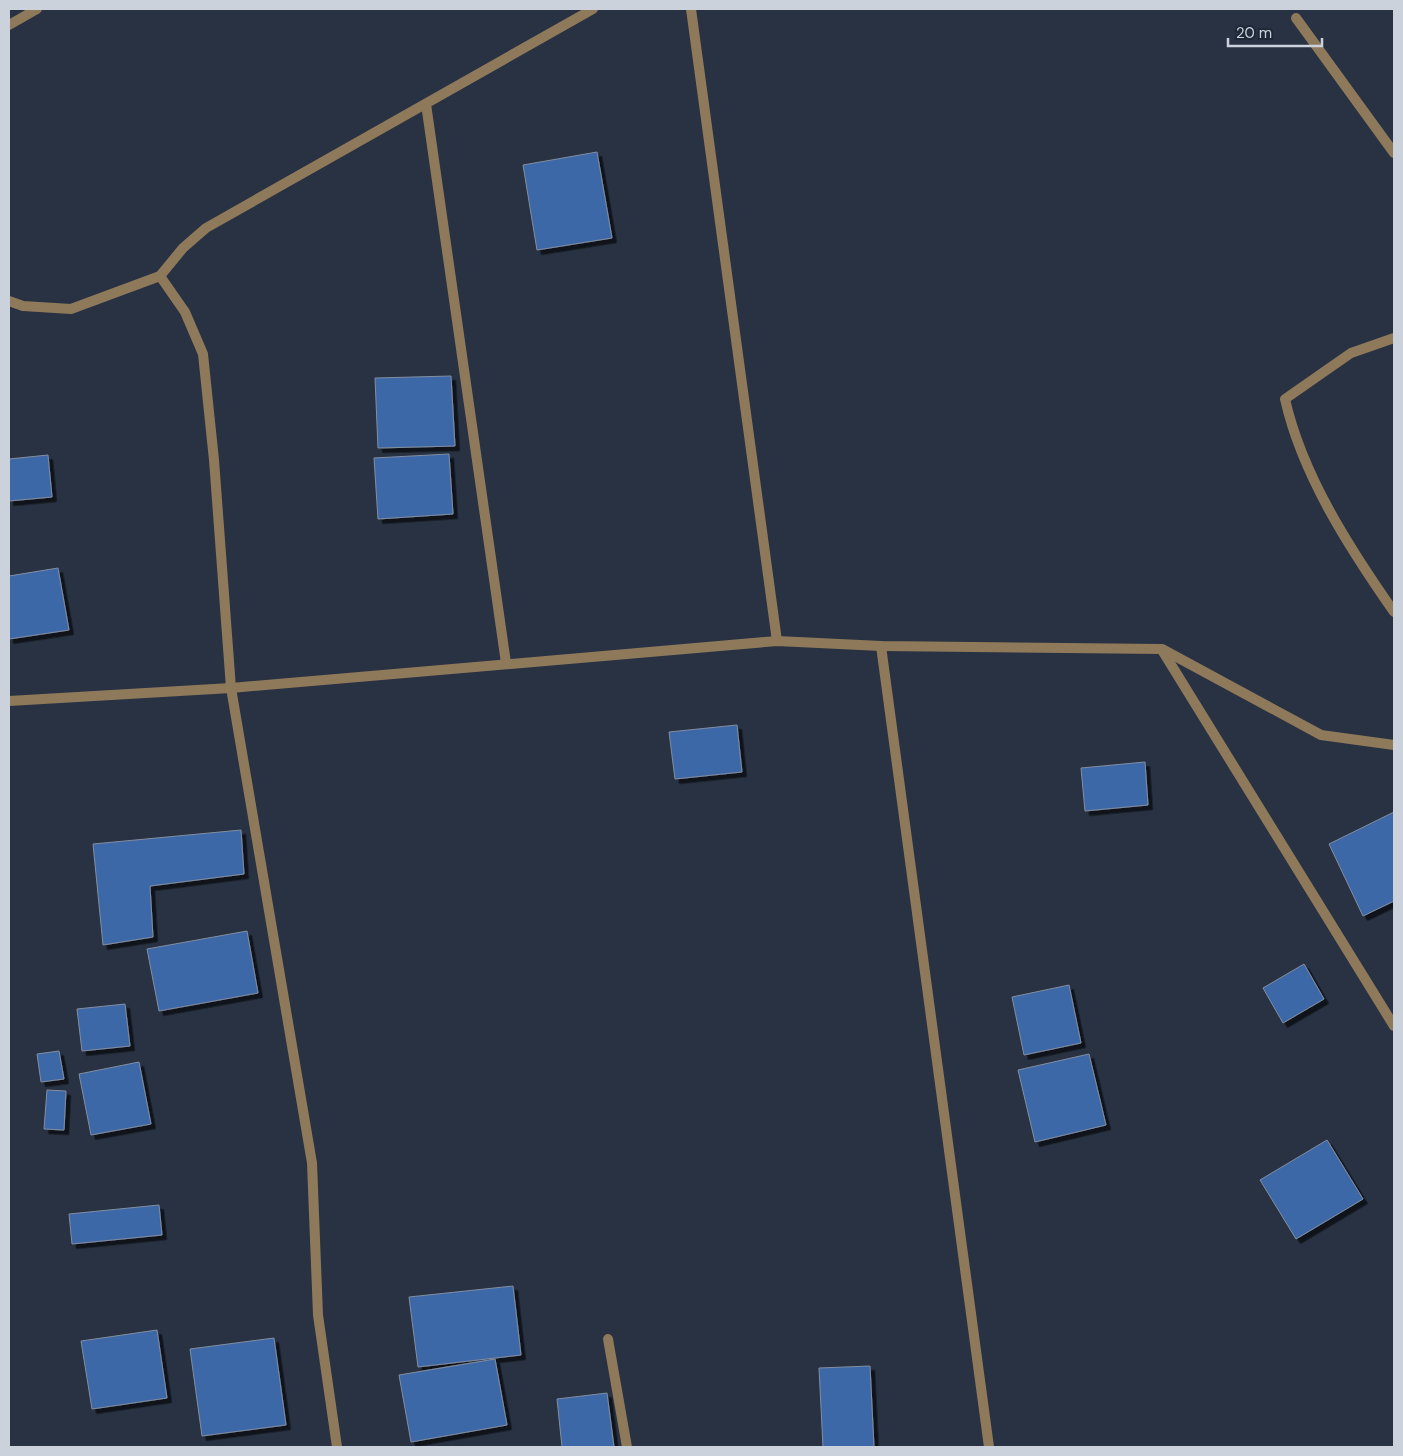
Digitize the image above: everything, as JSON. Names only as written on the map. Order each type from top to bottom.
[{"type":"street","points":[[9,25],[37,9]]},
{"type":"street","points":[[9,301],[23,306],[71,309],[160,276],[183,248],[206,228],[593,9]]},
{"type":"street","points":[[691,9],[777,641]]},
{"type":"street","points":[[1296,18],[1394,153]]},
{"type":"street","points":[[426,104],[506,663]]},
{"type":"street","points":[[160,276],[186,312],[203,354],[214,460],[231,688],[312,1163],[318,1316],[336,1447]]},
{"type":"street","points":[[1394,338],[1351,353],[1285,399],[1290,423],[1304,460],[1371,579],[1394,612]]},
{"type":"street","points":[[9,702],[231,688],[777,641],[882,646],[1162,649],[1321,735],[1394,745]]},
{"type":"street","points":[[882,646],[989,1447]]},
{"type":"street","points":[[1162,649],[1394,1026]]},
{"type":"street","points":[[608,1339],[627,1447]]},
{"type":"building","points":[[597,152],[612,238],[537,250],[523,165]]},
{"type":"building","points":[[451,376],[455,446],[378,448],[375,378]]},
{"type":"building","points":[[449,454],[453,514],[378,519],[374,458]]},
{"type":"building","points":[[48,455],[52,497],[9,501],[9,459]]},
{"type":"building","points":[[58,568],[69,630],[9,639],[9,576]]},
{"type":"building","points":[[737,725],[742,772],[675,779],[669,732]]},
{"type":"building","points":[[1145,762],[1148,805],[1085,811],[1081,768]]},
{"type":"building","points":[[1394,812],[1394,901],[1363,916],[1329,844]]},
{"type":"building","points":[[241,830],[244,874],[150,886],[153,937],[103,945],[93,844]]},
{"type":"building","points":[[247,931],[258,993],[159,1011],[147,949]]},
{"type":"building","points":[[1304,964],[1324,999],[1283,1023],[1263,988]]},
{"type":"building","points":[[1069,985],[1081,1043],[1024,1055],[1012,997]]},
{"type":"building","points":[[125,1004],[130,1046],[82,1051],[77,1009]]},
{"type":"building","points":[[59,1051],[64,1079],[41,1082],[37,1054]]},
{"type":"building","points":[[1089,1054],[1106,1125],[1035,1142],[1018,1070]]},
{"type":"building","points":[[139,1062],[151,1124],[91,1135],[79,1074]]},
{"type":"building","points":[[47,1090],[66,1091],[64,1130],[44,1129]]},
{"type":"building","points":[[1327,1140],[1363,1199],[1296,1239],[1260,1180]]},
{"type":"building","points":[[159,1205],[162,1235],[72,1244],[69,1214]]},
{"type":"building","points":[[513,1286],[521,1355],[418,1367],[409,1297]]},
{"type":"building","points":[[157,1330],[167,1398],[92,1409],[81,1341]]},
{"type":"building","points":[[274,1338],[286,1425],[202,1436],[190,1349]]},
{"type":"building","points":[[495,1359],[507,1425],[411,1442],[399,1375]]},
{"type":"building","points":[[870,1366],[874,1447],[823,1447],[819,1368]]},
{"type":"building","points":[[607,1393],[614,1447],[562,1447],[557,1399]]}]
